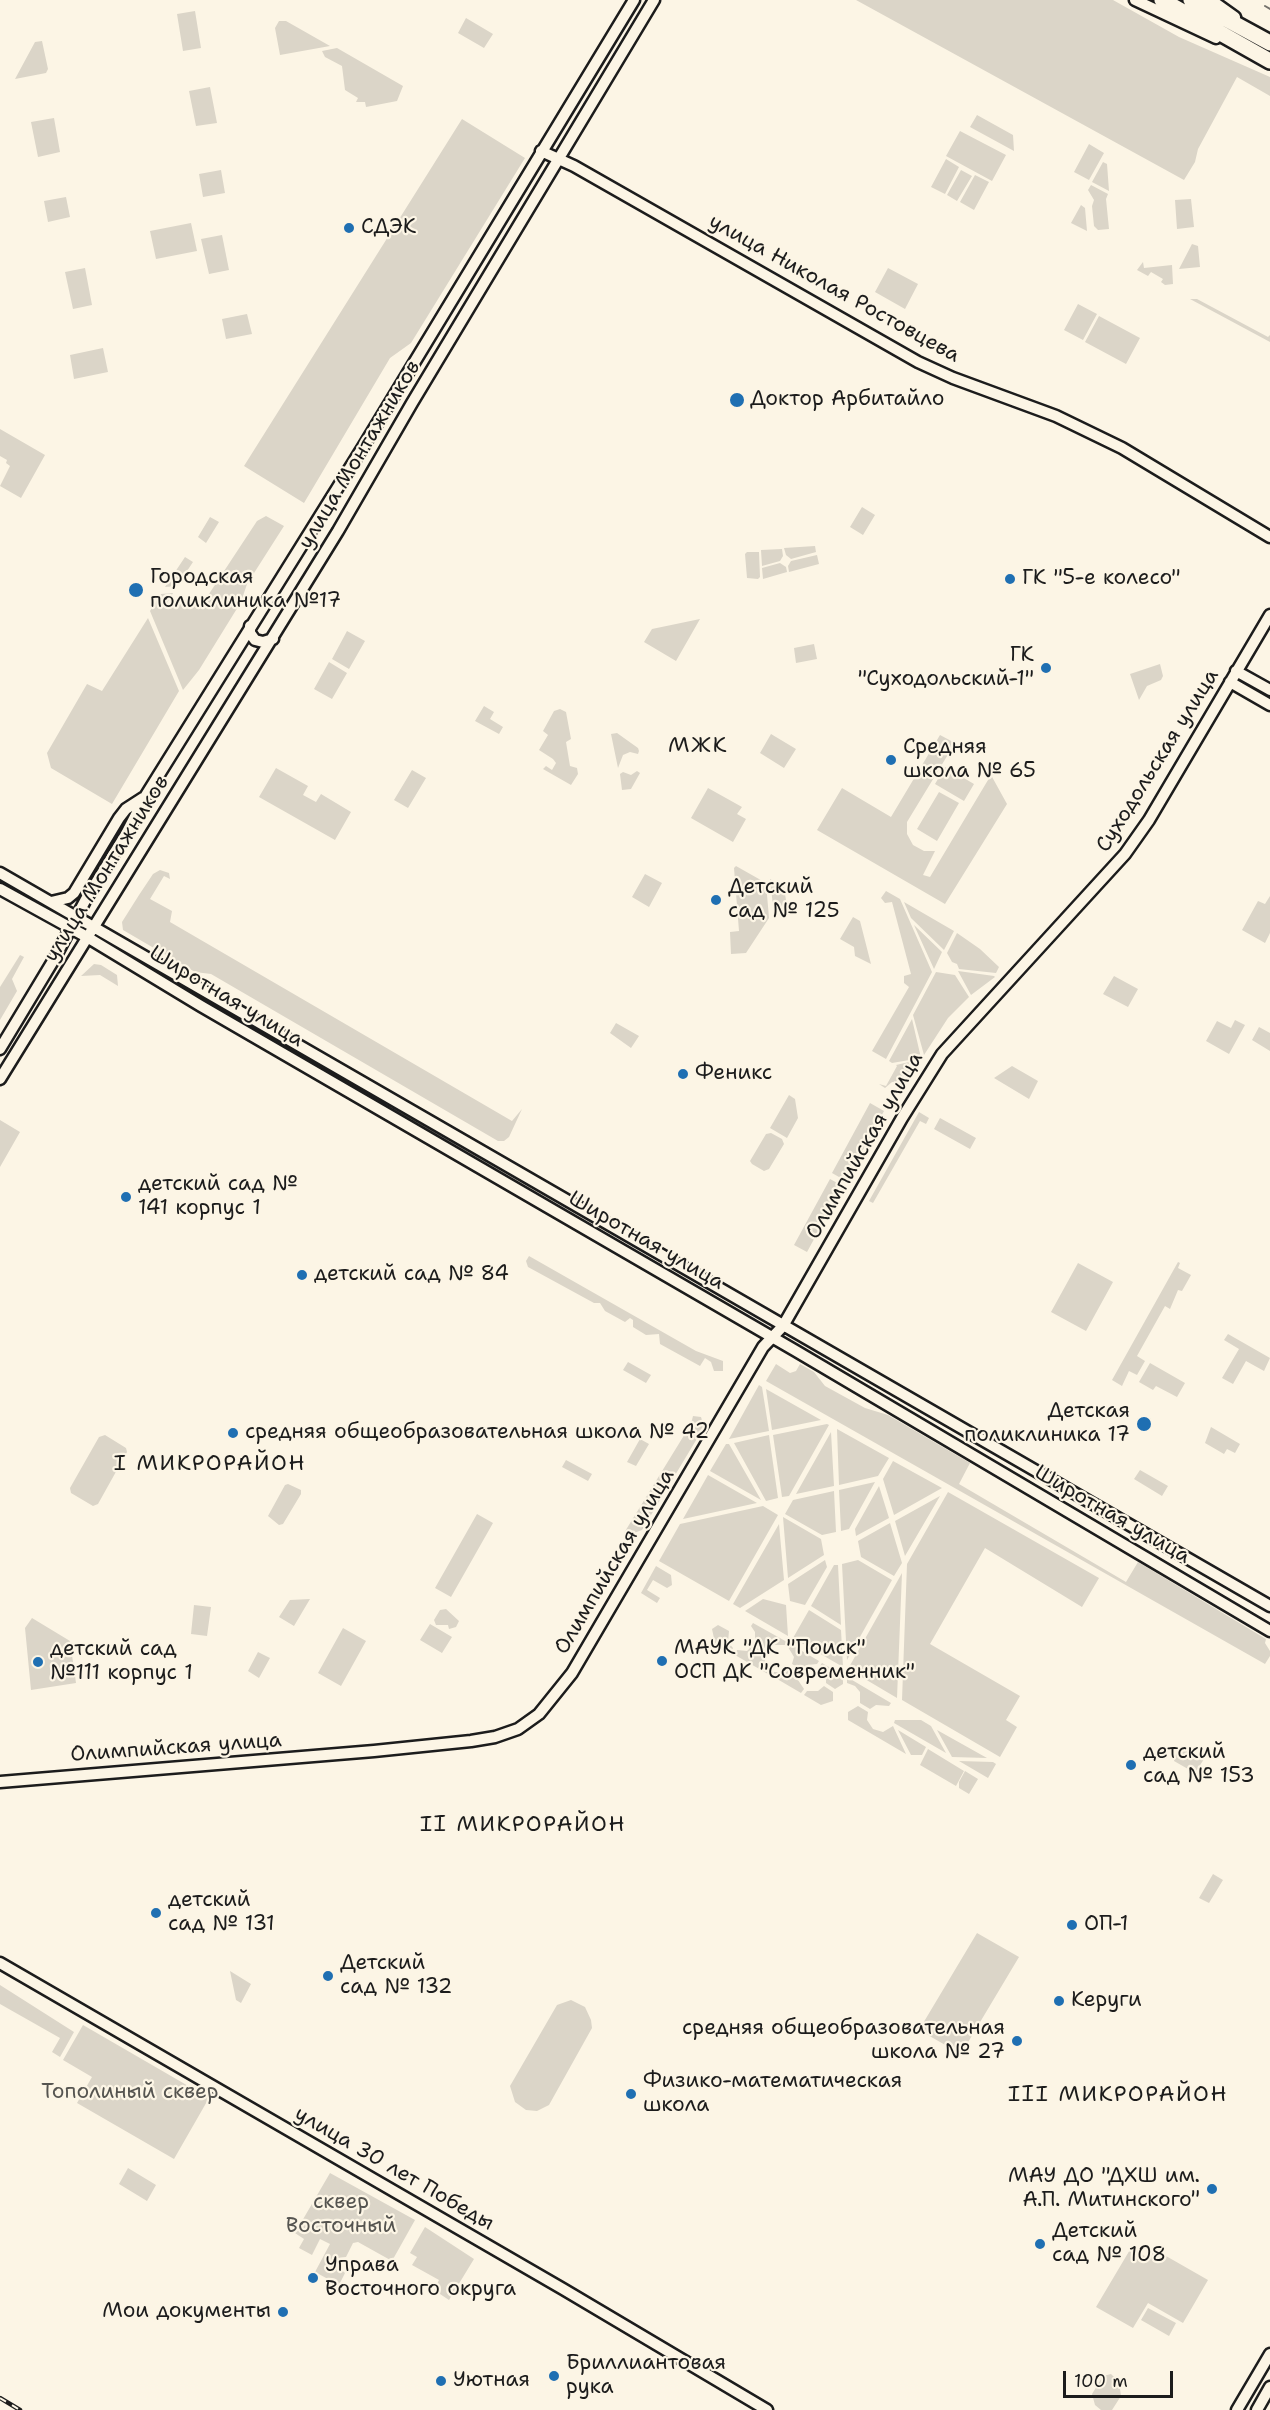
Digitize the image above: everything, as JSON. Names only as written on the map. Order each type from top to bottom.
[{"type":"highway","points":[[1162,0],[1270,61]]},
{"type":"highway","points":[[1191,0],[1270,42]]},
{"type":"main road","name":"улица Монтажников","points":[[0,1049],[126,834],[145,796],[395,393],[634,0]]},
{"type":"main road","name":"улица Монтажников","points":[[0,1079],[273,639],[412,402],[654,0]]},
{"type":"main road","points":[[1135,0],[1270,61]]},
{"type":"main road","points":[[1211,0],[1270,42]]},
{"type":"main road","name":"улица Николая Ростовцева","points":[[542,151],[918,362],[1056,416],[1122,448],[1270,537]]},
{"type":"main road","points":[[395,393],[400,389],[409,390],[413,397],[412,402]]},
{"type":"main road","name":"Суходольская улица","points":[[1018,970],[1125,854],[1149,820],[1270,615]]},
{"type":"main road","points":[[250,626],[250,633],[255,640],[263,642],[273,639]]},
{"type":"main road","points":[[1236,671],[1270,690]]},
{"type":"main road","points":[[1230,682],[1270,705]]},
{"type":"main road","points":[[51,902],[68,898],[74,892],[119,818],[126,809],[145,796]]},
{"type":"main road","name":"Широтная улица","points":[[0,873],[1270,1606]]},
{"type":"main road","name":"Широтная улица","points":[[0,889],[87,937],[201,1006],[771,1337],[1270,1631]]},
{"type":"main road","name":"Олимпийская улица","points":[[0,1782],[400,1749],[495,1737],[518,1729],[539,1714],[572,1673],[764,1347],[783,1326],[902,1118],[942,1054],[1018,970]]},
{"type":"main road","name":"улица 30 лет Победы","points":[[0,1964],[563,2289],[767,2410]]},
{"type":"main road","points":[[1237,2410],[1270,2354]]},
{"type":"main road","points":[[1257,2410],[1270,2387]]},
{"type":"green space","points":[[856,0],[1113,0],[1179,37],[1270,77],[1270,96],[1237,77],[1184,180]]},
{"type":"green space","points":[[195,11],[201,48],[183,51],[177,14]]},
{"type":"green space","points":[[466,18],[493,34],[484,48],[458,33]]},
{"type":"green space","points":[[279,21],[286,21],[330,46],[280,55],[275,28]]},
{"type":"green space","points":[[42,41],[48,69],[46,73],[15,79],[35,42]]},
{"type":"green space","points":[[337,48],[403,86],[397,101],[366,107],[365,102],[356,102],[358,98],[345,90],[342,66],[325,57],[322,51]]},
{"type":"green space","points":[[210,87],[217,123],[196,126],[189,91]]},
{"type":"green space","points":[[977,115],[1013,135],[1014,151],[970,127]]},
{"type":"green space","points":[[54,118],[60,152],[38,157],[31,122]]},
{"type":"green space","points":[[462,119],[525,158],[411,343],[390,358],[304,503],[244,466]]},
{"type":"green space","points":[[960,131],[1006,155],[992,181],[946,156]]},
{"type":"green space","points":[[1089,144],[1104,153],[1089,180],[1074,172]]},
{"type":"green space","points":[[946,159],[959,167],[945,194],[931,187]]},
{"type":"green space","points":[[1103,162],[1107,164],[1109,191],[1092,182]]},
{"type":"green space","points":[[221,170],[225,193],[203,197],[199,174]]},
{"type":"green space","points":[[961,170],[972,176],[957,201],[947,195]]},
{"type":"green space","points":[[975,175],[989,182],[974,210],[960,202]]},
{"type":"green space","points":[[1091,185],[1108,194],[1106,199],[1109,229],[1098,230],[1094,226],[1092,206],[1094,200],[1088,190]]},
{"type":"green space","points":[[66,197],[70,217],[48,222],[44,201]]},
{"type":"green space","points":[[1191,199],[1194,227],[1177,229],[1175,200]]},
{"type":"green space","points":[[1081,205],[1085,208],[1087,231],[1071,223]]},
{"type":"green space","points":[[191,223],[197,251],[156,259],[150,231]]},
{"type":"green space","points":[[222,235],[229,270],[209,274],[201,239]]},
{"type":"green space","points":[[1192,244],[1198,246],[1200,267],[1179,269]]},
{"type":"green space","points":[[1143,262],[1144,268],[1172,265],[1173,284],[1165,285],[1161,282],[1163,279],[1151,272],[1148,276],[1137,270]]},
{"type":"green space","points":[[85,268],[92,305],[73,309],[65,272]]},
{"type":"green space","points":[[888,268],[918,284],[905,309],[875,292]]},
{"type":"green space","points":[[1190,299],[1197,299],[1268,337],[1270,335],[1270,342]]},
{"type":"green space","points":[[1078,304],[1097,314],[1083,340],[1064,330]]},
{"type":"green space","points":[[247,314],[252,334],[226,339],[222,319]]},
{"type":"green space","points":[[1099,316],[1140,338],[1126,364],[1085,342]]},
{"type":"green space","points":[[103,348],[108,372],[74,379],[70,355]]},
{"type":"green space","points":[[0,429],[45,455],[21,498],[0,486],[10,466],[6,463],[7,460],[0,456]]},
{"type":"green space","points":[[862,507],[875,515],[863,535],[850,527]]},
{"type":"green space","points":[[266,516],[284,526],[247,584],[241,602],[199,670],[183,690],[150,611],[161,594],[173,593],[166,605],[205,600],[257,521]]},
{"type":"green space","points":[[210,517],[219,522],[206,543],[198,537]]},
{"type":"green space","points":[[815,546],[816,552],[791,559],[786,555],[784,548]]},
{"type":"green space","points":[[782,549],[783,556],[780,561],[762,566],[761,550]]},
{"type":"green space","points":[[759,552],[760,577],[758,579],[747,578],[745,554]]},
{"type":"green space","points":[[817,555],[819,564],[789,572],[788,566],[791,561]]},
{"type":"green space","points":[[185,557],[193,562],[177,586],[165,587]]},
{"type":"green space","points":[[780,563],[786,567],[787,572],[763,579],[762,568]]},
{"type":"green space","points":[[148,618],[179,691],[112,804],[51,768],[47,753],[87,684],[102,691]]},
{"type":"green space","points":[[700,619],[676,661],[644,642],[652,629]]},
{"type":"green space","points":[[347,631],[365,641],[349,669],[332,659]]},
{"type":"green space","points":[[814,644],[817,659],[796,663],[794,648]]},
{"type":"green space","points":[[329,662],[347,673],[332,699],[314,689]]},
{"type":"green space","points":[[1160,664],[1163,676],[1161,680],[1147,686],[1139,700],[1130,674]]},
{"type":"green space","points":[[484,706],[494,712],[490,719],[503,727],[499,734],[475,721]]},
{"type":"green space","points":[[560,709],[566,712],[571,739],[566,742],[570,766],[577,768],[578,774],[571,785],[543,769],[546,766],[552,770],[556,763],[539,750],[548,735],[543,731],[554,711]]},
{"type":"green space","points":[[617,733],[639,751],[638,754],[630,752],[623,755],[618,768],[611,734]]},
{"type":"green space","points":[[771,734],[796,749],[784,768],[760,753]]},
{"type":"green space","points":[[940,735],[955,743],[907,822],[907,834],[913,845],[924,851],[935,851],[923,875],[930,877],[991,775],[1007,804],[945,904],[817,830],[842,788],[891,817]]},
{"type":"green space","points":[[945,767],[974,784],[964,801],[935,784]]},
{"type":"green space","points":[[276,768],[308,786],[303,795],[316,802],[321,794],[351,812],[335,840],[259,797]]},
{"type":"green space","points":[[412,770],[426,778],[408,808],[394,800]]},
{"type":"green space","points":[[637,771],[640,773],[631,789],[622,790],[620,774],[623,772],[631,775]]},
{"type":"green space","points":[[708,788],[742,807],[737,814],[746,819],[733,842],[691,818]]},
{"type":"green space","points":[[939,792],[959,803],[937,841],[917,829]]},
{"type":"green space","points":[[736,866],[766,883],[769,918],[746,953],[731,954],[730,932],[739,931],[734,868]]},
{"type":"green space","points":[[160,870],[169,873],[170,879],[164,876],[150,899],[172,911],[170,922],[512,1121],[522,1109],[509,1137],[504,1141],[498,1141],[211,974],[195,972],[123,930],[122,922],[153,874]]},
{"type":"green space","points":[[645,874],[662,883],[649,907],[632,897]]},
{"type":"green space","points":[[770,879],[784,887],[788,914],[773,906]]},
{"type":"green space","points":[[886,891],[900,899],[932,972],[886,1059],[872,1051],[909,987],[904,983],[904,976],[911,974],[892,902],[885,903],[881,898]]},
{"type":"green space","points":[[1270,896],[1270,933],[1265,943],[1242,930],[1258,901],[1265,904]]},
{"type":"green space","points":[[904,902],[954,931],[944,950],[911,918]]},
{"type":"green space","points":[[853,917],[860,921],[871,964],[855,956],[854,947],[840,939]]},
{"type":"green space","points":[[914,925],[942,952],[934,969]]},
{"type":"green space","points":[[957,933],[980,949],[999,967],[996,973],[959,969],[957,964],[952,962],[947,953]]},
{"type":"green space","points":[[20,955],[24,957],[12,979],[17,991],[0,1020],[0,987]]},
{"type":"green space","points":[[94,964],[101,965],[117,975],[118,986],[100,975],[81,976]]},
{"type":"green space","points":[[958,971],[994,976],[995,977],[971,995]]},
{"type":"green space","points":[[936,972],[955,975],[969,997],[948,1018],[924,1055],[913,1015]]},
{"type":"green space","points":[[1114,976],[1138,989],[1128,1007],[1103,994]]},
{"type":"green space","points":[[912,1019],[921,1058],[892,1063],[889,1061]]},
{"type":"green space","points":[[1235,1020],[1245,1025],[1229,1054],[1206,1041],[1217,1021],[1231,1028]]},
{"type":"green space","points":[[616,1023],[639,1036],[631,1048],[610,1033]]},
{"type":"green space","points":[[1259,1027],[1270,1033],[1270,1051],[1252,1040]]},
{"type":"green space","points":[[918,1060],[904,1083],[892,1082],[885,1088],[879,1084],[886,1086],[896,1065]]},
{"type":"green space","points":[[1012,1066],[1038,1081],[1029,1099],[994,1078]]},
{"type":"green space","points":[[789,1095],[795,1099],[798,1118],[787,1138],[770,1128]]},
{"type":"green space","points":[[870,1103],[884,1111],[846,1181],[832,1173]]},
{"type":"green space","points":[[919,1112],[929,1118],[926,1124],[920,1121],[873,1203],[869,1201]]},
{"type":"green space","points":[[940,1118],[976,1138],[970,1149],[934,1129]]},
{"type":"green space","points":[[0,1120],[20,1132],[0,1167]]},
{"type":"green space","points":[[771,1133],[782,1139],[784,1144],[769,1169],[764,1171],[750,1161],[766,1134]]},
{"type":"green space","points":[[830,1179],[843,1186],[807,1252],[794,1245]]},
{"type":"green space","points":[[529,1256],[696,1351],[723,1361],[723,1371],[714,1371],[711,1362],[705,1358],[700,1366],[660,1344],[659,1334],[646,1335],[633,1327],[633,1320],[630,1318],[625,1322],[605,1311],[600,1303],[594,1303],[528,1267],[526,1261]]},
{"type":"green space","points":[[1178,1262],[1180,1263],[1178,1268],[1191,1275],[1182,1291],[1178,1290],[1170,1309],[1165,1306],[1137,1356],[1145,1361],[1137,1375],[1129,1371],[1122,1386],[1112,1380]]},
{"type":"green space","points":[[1078,1263],[1113,1282],[1086,1331],[1051,1312]]},
{"type":"green space","points":[[1228,1334],[1270,1358],[1264,1371],[1246,1361],[1233,1384],[1222,1378],[1239,1349],[1224,1340]]},
{"type":"green space","points":[[628,1362],[651,1375],[646,1383],[623,1370]]},
{"type":"green space","points":[[1150,1363],[1185,1383],[1177,1397],[1156,1386],[1153,1390],[1139,1382]]},
{"type":"green space","points":[[776,1364],[790,1373],[796,1371],[800,1364],[814,1372],[825,1386],[865,1408],[888,1415],[970,1463],[959,1484],[1126,1582],[1138,1562],[1266,1639],[1265,1643],[1270,1656],[1265,1664],[766,1381]]},
{"type":"green space","points":[[759,1385],[762,1387],[769,1431],[729,1439]]},
{"type":"green space","points":[[766,1389],[821,1420],[772,1430]]},
{"type":"green space","points":[[693,1416],[701,1417],[704,1427],[642,1530],[626,1536],[624,1533],[691,1424]]},
{"type":"green space","points":[[829,1425],[789,1496],[782,1497],[773,1435]]},
{"type":"green space","points":[[1211,1427],[1240,1444],[1235,1453],[1227,1449],[1224,1454],[1205,1443]]},
{"type":"green space","points":[[837,1429],[889,1458],[878,1476],[839,1485]]},
{"type":"green space","points":[[831,1432],[834,1486],[796,1494]]},
{"type":"green space","points":[[105,1435],[126,1448],[127,1452],[98,1504],[93,1506],[71,1493],[70,1488],[99,1437]]},
{"type":"green space","points":[[769,1435],[778,1498],[766,1501],[734,1443]]},
{"type":"green space","points":[[640,1439],[649,1444],[636,1466],[627,1462]]},
{"type":"green space","points":[[726,1444],[729,1444],[761,1500],[710,1471]]},
{"type":"green space","points":[[566,1460],[592,1474],[588,1481],[562,1467]]},
{"type":"green space","points":[[893,1461],[942,1488],[894,1515],[883,1479]]},
{"type":"green space","points":[[1140,1470],[1168,1486],[1162,1496],[1134,1479]]},
{"type":"green space","points":[[708,1475],[757,1503],[683,1519]]},
{"type":"green space","points":[[875,1482],[849,1529],[841,1531],[839,1490]]},
{"type":"green space","points":[[288,1484],[301,1490],[301,1494],[283,1524],[279,1525],[268,1516],[285,1485]]},
{"type":"green space","points":[[879,1486],[889,1518],[856,1536],[855,1529]]},
{"type":"green space","points":[[834,1491],[836,1532],[822,1535],[785,1514],[793,1500]]},
{"type":"green space","points":[[948,1492],[1099,1578],[1082,1607],[985,1548],[930,1644],[1020,1696],[1006,1720],[1017,1727],[1000,1757],[902,1700],[907,1564]]},
{"type":"green space","points":[[940,1496],[905,1556],[895,1521]]},
{"type":"green space","points":[[763,1506],[778,1515],[729,1601],[659,1561],[680,1524]]},
{"type":"green space","points":[[477,1514],[493,1523],[451,1597],[435,1588]]},
{"type":"green space","points":[[783,1517],[821,1539],[824,1555],[788,1578]]},
{"type":"green space","points":[[890,1523],[902,1563],[894,1576],[861,1557],[858,1541]]},
{"type":"green space","points":[[779,1524],[784,1580],[740,1608],[733,1604]]},
{"type":"green space","points":[[825,1560],[827,1567],[805,1605],[790,1601],[788,1584]]},
{"type":"green space","points":[[858,1560],[892,1580],[847,1660],[842,1564]]},
{"type":"green space","points":[[834,1565],[838,1565],[841,1625],[811,1606]]},
{"type":"green space","points":[[656,1566],[671,1575],[672,1585],[667,1588],[653,1580],[647,1590],[660,1598],[657,1603],[641,1593]]},
{"type":"green space","points":[[902,1573],[897,1698],[848,1669]]},
{"type":"green space","points":[[310,1599],[294,1626],[279,1617],[290,1600]]},
{"type":"green space","points":[[763,1599],[786,1605],[788,1636],[745,1611]]},
{"type":"green space","points":[[194,1605],[211,1607],[207,1636],[191,1634]]},
{"type":"green space","points":[[446,1609],[459,1621],[456,1627],[449,1629],[448,1625],[436,1625],[434,1620],[440,1610]]},
{"type":"green space","points":[[809,1610],[841,1630],[843,1667],[793,1638]]},
{"type":"green space","points":[[32,1618],[70,1641],[76,1683],[31,1690],[25,1628]]},
{"type":"green space","points":[[753,1623],[787,1642],[785,1645],[774,1645],[768,1650],[755,1642],[755,1632],[751,1626]]},
{"type":"green space","points":[[430,1624],[452,1637],[442,1653],[420,1640]]},
{"type":"green space","points":[[718,1625],[729,1631],[728,1642],[733,1648],[731,1652],[715,1643],[712,1629]]},
{"type":"green space","points":[[343,1628],[366,1641],[341,1686],[318,1673]]},
{"type":"green space","points":[[790,1644],[819,1661],[817,1664],[807,1665],[801,1669],[792,1664],[794,1657],[788,1647]]},
{"type":"green space","points":[[753,1645],[766,1653],[765,1661],[770,1670],[768,1674],[735,1655],[737,1650],[747,1651]]},
{"type":"green space","points":[[258,1652],[270,1658],[259,1678],[248,1671]]},
{"type":"green space","points":[[822,1663],[843,1675],[843,1684],[835,1689],[826,1683],[826,1672],[820,1666]]},
{"type":"green space","points":[[791,1667],[799,1672],[798,1680],[804,1689],[801,1693],[772,1676],[774,1672],[785,1672]]},
{"type":"green space","points":[[847,1677],[891,1703],[889,1706],[876,1705],[870,1709],[860,1703],[860,1692],[855,1686],[847,1683]]},
{"type":"green space","points":[[824,1686],[833,1692],[833,1701],[821,1705],[804,1695],[807,1691],[818,1691]]},
{"type":"green space","points":[[858,1706],[868,1712],[867,1720],[873,1729],[883,1732],[893,1726],[906,1754],[848,1720],[848,1712]]},
{"type":"green space","points":[[895,1720],[921,1720],[931,1726],[946,1753],[894,1723]]},
{"type":"green space","points":[[898,1730],[926,1747],[922,1755],[911,1755]]},
{"type":"green space","points":[[937,1730],[987,1758],[952,1757]]},
{"type":"green space","points":[[1184,1746],[1204,1759],[1195,1773],[1174,1761],[1174,1757]]},
{"type":"green space","points":[[928,1749],[964,1771],[956,1786],[920,1765]]},
{"type":"green space","points":[[959,1761],[993,1762],[996,1764],[988,1778]]},
{"type":"green space","points":[[965,1771],[978,1779],[969,1794],[959,1788],[959,1782]]},
{"type":"green space","points":[[1213,1874],[1223,1880],[1209,1903],[1199,1898]]},
{"type":"green space","points":[[977,1933],[1019,1957],[961,2054],[919,2030]]},
{"type":"green space","points":[[230,1971],[251,1984],[241,2003],[236,2000]]},
{"type":"green space","points":[[0,1985],[74,2032],[60,2057],[52,2052],[60,2038],[0,2004]]},
{"type":"green space","points":[[571,2000],[585,2007],[592,2028],[549,2105],[537,2111],[526,2110],[515,2102],[510,2086],[557,2005]]},
{"type":"green space","name":"Тополиный сквер","points":[[83,2025],[209,2098],[174,2159],[77,2103],[92,2077],[63,2060]]},
{"type":"green space","points":[[128,2168],[156,2185],[147,2201],[119,2184]]},
{"type":"green space","name":"сквер Восточный","points":[[330,2173],[415,2220],[392,2261],[358,2242],[353,2243],[346,2257],[338,2258],[335,2264],[345,2273],[339,2285],[315,2272],[330,2244],[320,2239],[312,2255],[299,2248],[304,2239],[295,2233]]},
{"type":"green space","name":"сквер Восточный","points":[[425,2227],[474,2259],[449,2300],[434,2290],[439,2280],[412,2265],[417,2257],[410,2253]]},
{"type":"green space","points":[[1131,2248],[1146,2257],[1152,2248],[1208,2280],[1183,2323],[1148,2303],[1133,2328],[1096,2307]]},
{"type":"green space","points":[[1148,2308],[1176,2323],[1169,2336],[1141,2320]]},
{"type":"green space","points":[[1111,2374],[1119,2382],[1121,2396],[1112,2410],[1101,2410],[1095,2405],[1092,2394],[1103,2376]]},
{"type":"waterway","points":[[1265,6],[1270,9]]},
{"type":"railway","points":[[0,2398],[20,2410]]},
{"type":"place","name":"СДЭК","points":[[349,228]]},
{"type":"place","name":"Доктор Арбитайло","points":[[737,400]]},
{"type":"place","name":"ГК \"5-е колесо\"","points":[[1010,579]]},
{"type":"place","name":"Городская поликлиника №17","points":[[136,590]]},
{"type":"place","name":"ГК \"Суходольский-1\"","points":[[1046,668]]},
{"type":"place","name":"Средняя школа № 65","points":[[891,760]]},
{"type":"place","name":"Детский сад № 125","points":[[716,900]]},
{"type":"place","name":"Феникс","points":[[683,1074]]},
{"type":"place","name":"детский сад № 141 корпус 1","points":[[126,1197]]},
{"type":"place","name":"детский сад № 84","points":[[302,1275]]},
{"type":"place","name":"Детская поликлиника 17","points":[[1144,1424]]},
{"type":"place","name":"средняя общеобразовательная школа № 42","points":[[233,1433]]},
{"type":"place","name":"МАУК \"ДК \"Поиск\" ОСП ДК \"Современник\"","points":[[662,1661]]},
{"type":"place","name":"детский сад №111 корпус 1","points":[[38,1662]]},
{"type":"place","name":"детский сад № 153","points":[[1131,1765]]},
{"type":"place","name":"детский сад № 131","points":[[156,1913]]},
{"type":"place","name":"ОП-1","points":[[1072,1925]]},
{"type":"place","name":"Детский сад № 132","points":[[328,1976]]},
{"type":"place","name":"Керуги","points":[[1059,2001]]},
{"type":"place","name":"средняя общеобразовательная школа № 27","points":[[1017,2041]]},
{"type":"place","name":"Физико-математическая школа","points":[[631,2094]]},
{"type":"place","name":"МАУ ДО \"ДХШ им. А.П. Митинского\"","points":[[1212,2189]]},
{"type":"place","name":"Детский сад № 108","points":[[1040,2244]]},
{"type":"place","name":"Управа Восточного округа","points":[[313,2278]]},
{"type":"place","name":"Мои документы","points":[[283,2312]]},
{"type":"place","name":"Бриллиантовая рука","points":[[554,2376]]},
{"type":"place","name":"Уютная","points":[[441,2381]]},
{"type":"district","name":"МЖК","points":[[698,746]]},
{"type":"district","name":"I МИКРОРАЙОН","points":[[210,1464]]},
{"type":"district","name":"II МИКРОРАЙОН","points":[[523,1825]]},
{"type":"district","name":"III МИКРОРАЙОН","points":[[1118,2095]]}]
